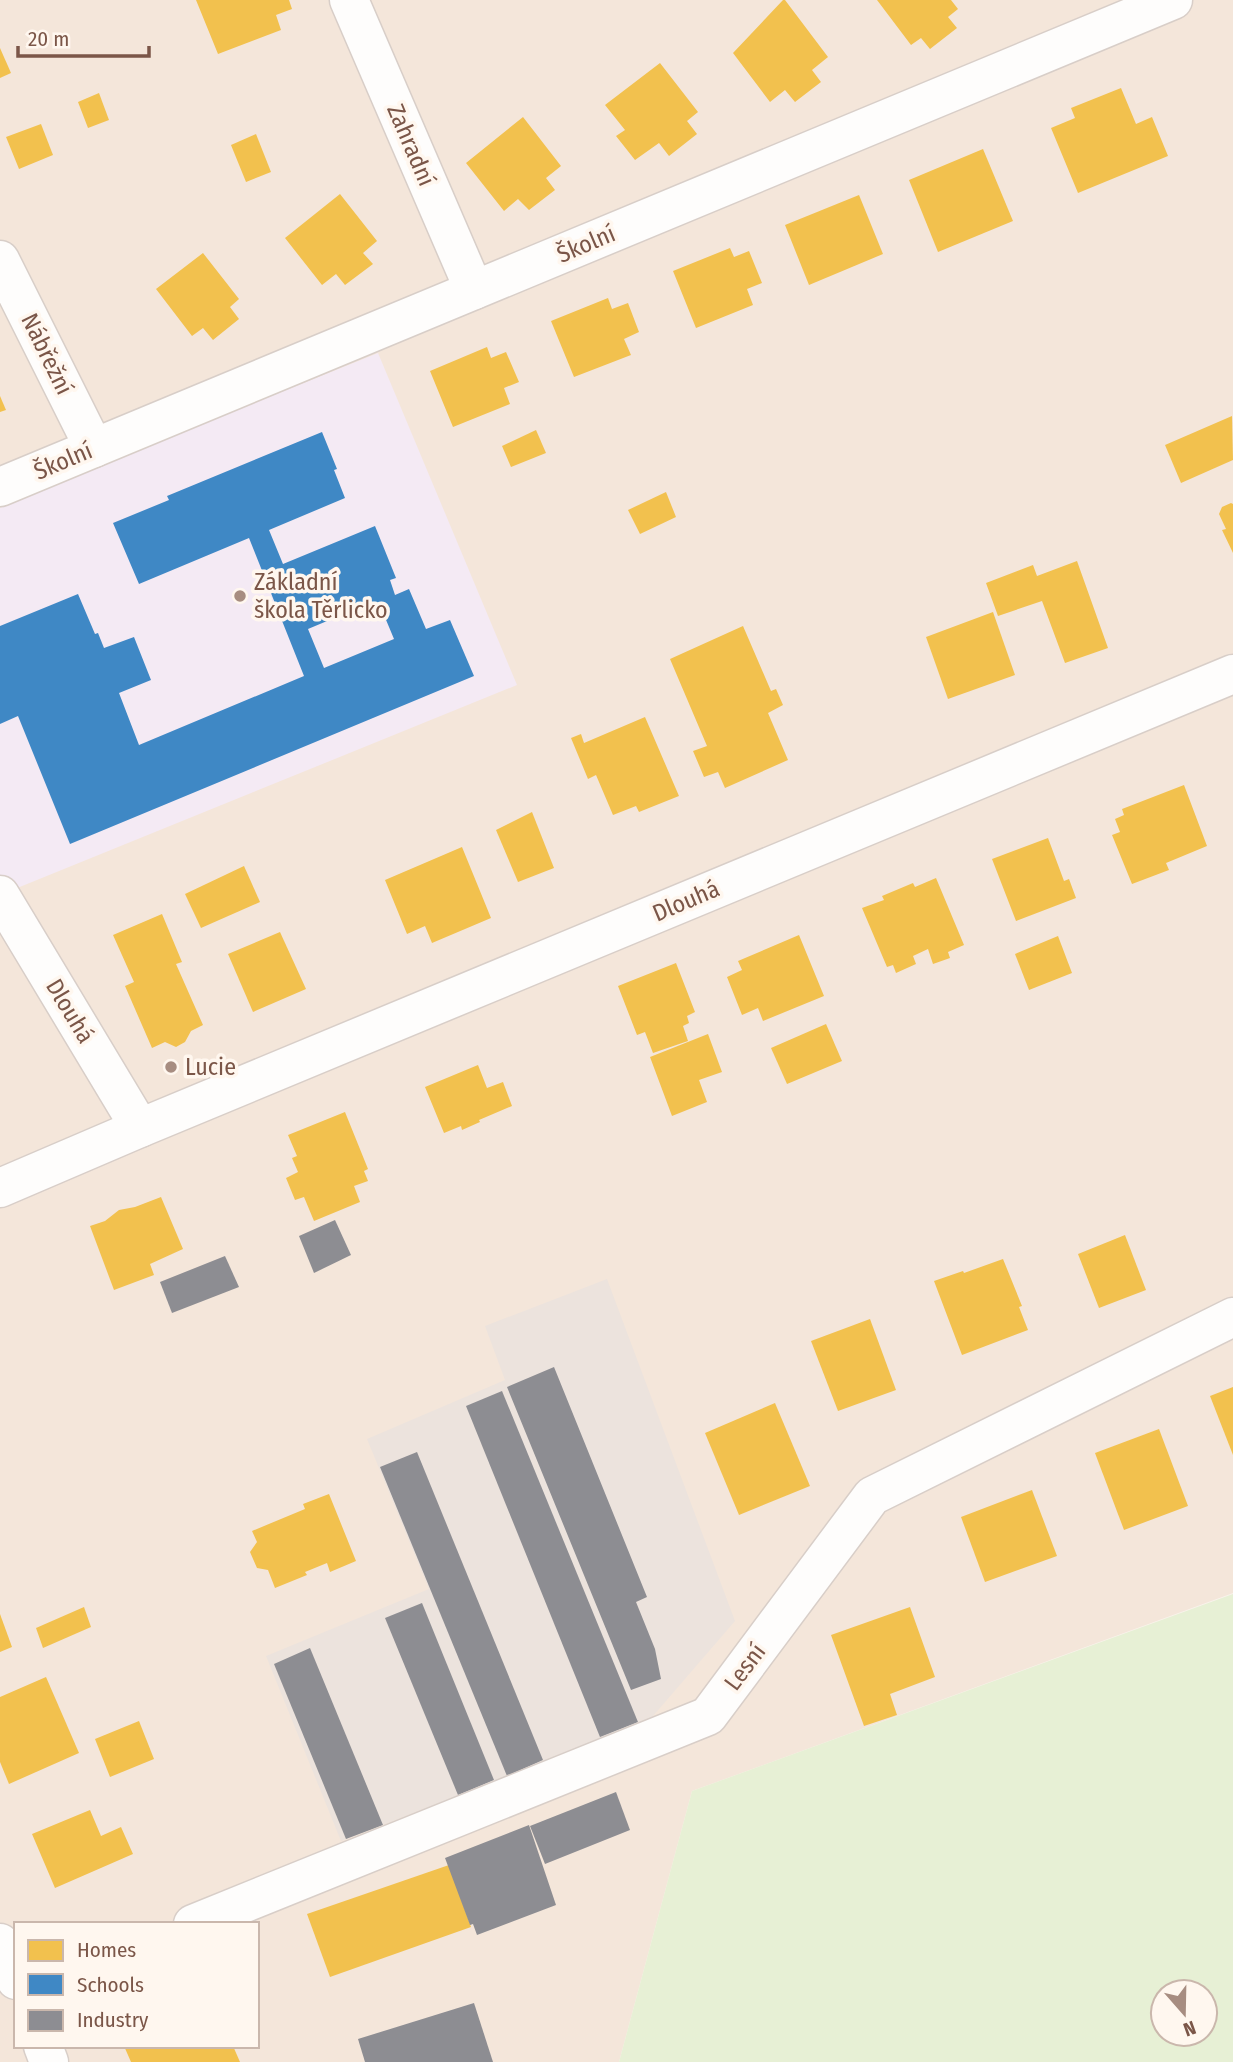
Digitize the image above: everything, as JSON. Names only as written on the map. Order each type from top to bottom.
[{"type":"street","name":"Zahradní","points":[[349,0],[474,290]]},
{"type":"street","name":"Školní","points":[[0,487],[1173,0]]},
{"type":"street","name":"Nábřežní","points":[[0,260],[94,448]]},
{"type":"street","name":"Dlouhá","points":[[0,1188],[1233,674]]},
{"type":"street","name":"Dlouhá","points":[[0,895],[140,1128]]},
{"type":"street","name":"Lesní","points":[[198,1922],[708,1716],[872,1496],[1233,1317]]},
{"type":"street","points":[[0,1943],[14,1975]]},
{"type":"shaded area","points":[[0,0],[1233,0],[1233,1593],[692,1791],[619,2062],[0,2062]]},
{"type":"shaded area","name":"Základní škola Těrlicko","points":[[378,353],[517,685],[0,895],[0,508]]},
{"type":"shaded area","points":[[607,1279],[735,1621],[647,1723],[341,1841],[266,1656],[429,1589],[367,1439],[505,1380],[485,1326]]},
{"type":"green space","points":[[1233,1594],[1233,2062],[619,2062],[692,1791]]},
{"type":"building: Homes","points":[[196,0],[289,0],[292,9],[276,15],[281,30],[218,54]]},
{"type":"building: Homes","points":[[783,0],[828,57],[812,70],[821,82],[795,102],[785,90],[770,102],[733,53]]},
{"type":"building: Homes","points":[[877,0],[951,0],[958,9],[948,17],[957,28],[930,49],[921,38],[911,45]]},
{"type":"building: Homes","points":[[0,48],[11,73],[0,78]]},
{"type":"building: Homes","points":[[660,63],[698,112],[687,121],[697,134],[669,156],[659,143],[635,160],[616,136],[625,130],[605,105]]},
{"type":"building: Homes","points":[[1121,88],[1136,124],[1152,117],[1168,156],[1078,193],[1051,128],[1075,118],[1071,108]]},
{"type":"building: Homes","points":[[99,93],[109,120],[88,128],[78,102]]},
{"type":"building: Homes","points":[[523,117],[561,166],[546,178],[555,190],[529,210],[518,199],[504,211],[466,163]]},
{"type":"building: Homes","points":[[41,124],[53,155],[19,169],[6,137]]},
{"type":"building: Homes","points":[[256,134],[271,172],[246,182],[231,145]]},
{"type":"building: Homes","points":[[983,149],[1013,221],[938,252],[909,180]]},
{"type":"building: Homes","points":[[340,194],[377,241],[363,253],[373,264],[345,285],[336,274],[322,285],[285,238]]},
{"type":"building: Homes","points":[[859,195],[883,254],[809,285],[785,225]]},
{"type":"building: Homes","points":[[730,248],[734,257],[749,251],[762,283],[747,289],[753,305],[696,328],[673,271]]},
{"type":"building: Homes","points":[[203,253],[239,299],[230,307],[239,319],[213,340],[203,328],[192,336],[156,289]]},
{"type":"building: Homes","points":[[608,298],[612,309],[628,303],[639,332],[624,339],[631,355],[574,377],[551,321]]},
{"type":"building: Homes","points":[[487,347],[491,358],[506,352],[519,382],[504,388],[510,404],[453,427],[430,371]]},
{"type":"building: Homes","points":[[0,396],[6,410],[0,412]]},
{"type":"building: Homes","points":[[1232,416],[1233,460],[1181,483],[1165,445]]},
{"type":"building: Homes","points":[[536,430],[546,453],[511,467],[502,446]]},
{"type":"building: Homes","points":[[666,492],[676,517],[640,534],[628,510]]},
{"type":"building: Homes","points":[[1231,503],[1233,553],[1222,530],[1226,529],[1219,514],[1222,507]]},
{"type":"building: Homes","points":[[1077,561],[1108,648],[1065,663],[1042,601],[998,616],[986,583],[1033,565],[1037,576]]},
{"type":"building: Homes","points":[[993,612],[1015,675],[948,699],[926,637]]},
{"type":"building: Homes","points":[[743,626],[771,691],[776,689],[783,705],[768,713],[788,760],[725,788],[718,772],[704,777],[693,751],[707,746],[670,659]]},
{"type":"building: Homes","points":[[645,717],[679,796],[639,812],[636,806],[613,815],[596,775],[588,779],[571,738],[581,734],[584,743]]},
{"type":"building: Homes","points":[[1184,785],[1207,846],[1166,863],[1169,870],[1132,884],[1112,835],[1120,832],[1115,819],[1124,815],[1122,809]]},
{"type":"building: Homes","points":[[532,812],[554,868],[518,882],[496,830]]},
{"type":"building: Homes","points":[[1048,838],[1064,881],[1069,879],[1076,898],[1016,921],[992,859]]},
{"type":"building: Homes","points":[[462,847],[491,918],[432,943],[425,926],[407,934],[385,880]]},
{"type":"building: Homes","points":[[244,866],[260,902],[201,928],[185,894]]},
{"type":"building: Homes","points":[[936,878],[964,945],[948,952],[950,958],[933,964],[928,949],[913,956],[916,964],[896,973],[893,965],[887,967],[862,908],[884,900],[882,896],[913,883],[915,887]]},
{"type":"building: Homes","points":[[162,914],[182,962],[176,964],[203,1025],[191,1031],[185,1042],[176,1047],[165,1042],[152,1048],[125,986],[134,982],[113,935]]},
{"type":"building: Homes","points":[[280,932],[306,989],[253,1012],[228,954]]},
{"type":"building: Homes","points":[[799,935],[824,996],[763,1021],[758,1008],[742,1015],[727,977],[742,970],[738,961]]},
{"type":"building: Homes","points":[[1058,936],[1072,973],[1029,990],[1015,954]]},
{"type":"building: Homes","points":[[676,963],[695,1012],[687,1016],[689,1023],[683,1026],[688,1041],[653,1053],[645,1032],[637,1035],[618,986]]},
{"type":"building: Homes","points":[[826,1024],[842,1061],[787,1084],[771,1048]]},
{"type":"building: Homes","points":[[708,1034],[722,1072],[699,1080],[707,1102],[672,1116],[650,1057]]},
{"type":"building: Homes","points":[[478,1065],[487,1088],[503,1082],[512,1106],[462,1130],[461,1126],[444,1133],[425,1087]]},
{"type":"building: Homes","points":[[345,1112],[368,1169],[364,1171],[368,1181],[354,1186],[360,1202],[314,1221],[304,1197],[295,1200],[286,1178],[298,1172],[292,1158],[297,1156],[288,1135]]},
{"type":"building: Homes","points":[[161,1197],[183,1249],[150,1264],[154,1275],[114,1290],[90,1226],[105,1221],[119,1210]]},
{"type":"building: Homes","points":[[1125,1235],[1146,1290],[1099,1308],[1078,1254]]},
{"type":"building: Homes","points":[[1003,1259],[1022,1306],[1019,1307],[1028,1330],[962,1355],[934,1281]]},
{"type":"building: Homes","points":[[870,1319],[896,1390],[838,1411],[811,1341]]},
{"type":"building: Homes","points":[[1233,1387],[1233,1455],[1210,1396]]},
{"type":"building: Homes","points":[[775,1403],[810,1486],[739,1515],[705,1433]]},
{"type":"building: Homes","points":[[1159,1429],[1188,1506],[1124,1530],[1095,1453]]},
{"type":"building: Homes","points":[[1032,1490],[1057,1556],[985,1582],[961,1517]]},
{"type":"building: Homes","points":[[329,1494],[356,1561],[330,1572],[327,1563],[305,1572],[307,1575],[275,1588],[268,1570],[257,1568],[250,1552],[257,1542],[252,1531],[305,1509],[303,1504]]},
{"type":"building: Homes","points":[[84,1607],[91,1627],[43,1648],[36,1628]]},
{"type":"building: Homes","points":[[910,1607],[935,1677],[890,1694],[897,1715],[864,1726],[831,1635]]},
{"type":"building: Homes","points":[[0,1614],[12,1647],[0,1652]]},
{"type":"building: Homes","points":[[46,1677],[79,1753],[9,1784],[0,1762],[0,1697]]},
{"type":"building: Homes","points":[[139,1721],[154,1759],[110,1777],[95,1739]]},
{"type":"building: Homes","points":[[90,1810],[101,1836],[121,1827],[133,1854],[55,1888],[32,1834]]},
{"type":"building: Homes","points":[[449,1865],[471,1927],[330,1977],[307,1914]]},
{"type":"building: Homes","points":[[125,2048],[234,2048],[240,2062],[131,2062]]},
{"type":"building: Schools","points":[[322,432],[345,498],[269,530],[283,564],[375,526],[396,578],[390,580],[395,595],[409,589],[426,629],[450,620],[474,676],[70,844],[18,716],[0,724],[0,626],[78,594],[104,648],[134,637],[151,680],[119,693],[139,745],[304,676],[249,538],[139,584],[113,523],[169,500],[167,496]],"holes":[[[363,606],[384,615],[394,639],[324,668],[308,629]]]},
{"type":"building: Industry","points":[[335,1220],[351,1255],[314,1273],[299,1236]]},
{"type":"building: Industry","points":[[225,1256],[239,1287],[172,1313],[160,1282]]},
{"type":"building: Industry","points":[[554,1367],[647,1597],[636,1602],[655,1649],[661,1679],[631,1690],[507,1387]]},
{"type":"building: Industry","points":[[502,1391],[638,1722],[600,1737],[466,1406]]},
{"type":"building: Industry","points":[[417,1452],[543,1760],[507,1776],[380,1467]]},
{"type":"building: Industry","points":[[422,1603],[494,1780],[458,1795],[385,1618]]},
{"type":"building: Industry","points":[[310,1648],[383,1825],[346,1839],[274,1664]]},
{"type":"building: Industry","points":[[616,1792],[630,1830],[545,1864],[530,1826]]},
{"type":"building: Industry","points":[[529,1825],[556,1905],[477,1935],[473,1924],[470,1925],[445,1858]]},
{"type":"building: Industry","points":[[474,2003],[493,2062],[365,2062],[358,2039]]},
{"type":"place","name":"Základní škola Těrlicko","points":[[240,596]]},
{"type":"place","name":"Lucie","points":[[171,1067]]}]
